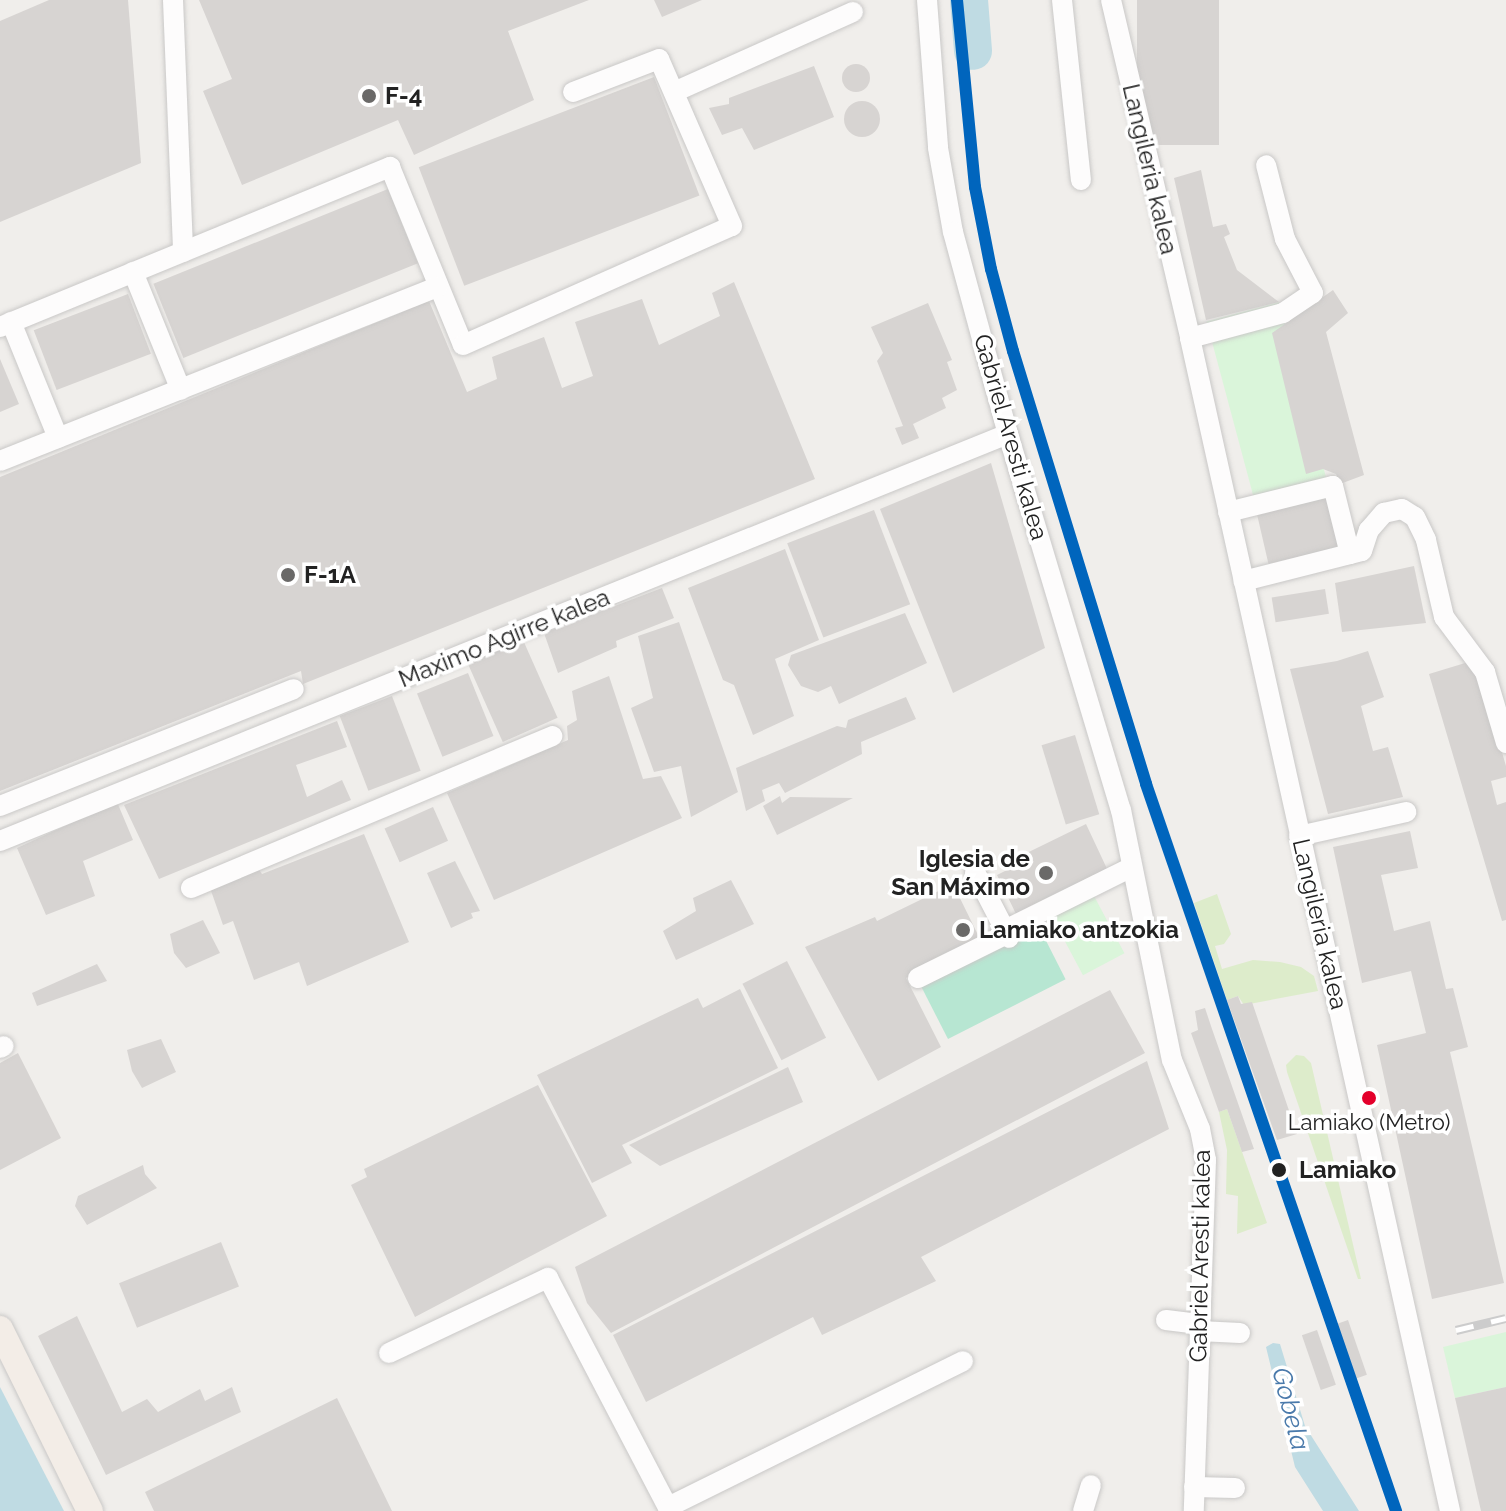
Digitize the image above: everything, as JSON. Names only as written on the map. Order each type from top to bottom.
[{"type":"main road","points":[[0,1329],[90,1511]]},
{"type":"street","points":[[173,0],[183,252]]},
{"type":"street","name":"Gabriel Aresti kalea","points":[[927,0],[938,148],[953,232],[1008,434],[1121,810],[1172,1060],[1200,1129],[1206,1160],[1194,1511]]},
{"type":"street","points":[[1062,0],[1081,180]]},
{"type":"street","name":"Langileria kalea","points":[[1111,0],[1190,338],[1450,1511]]},
{"type":"street","points":[[674,92],[853,12]]},
{"type":"street","points":[[58,438],[6,324],[390,167],[463,345],[732,226],[659,59],[573,92]]},
{"type":"street","points":[[1190,338],[1283,313],[1313,293],[1285,239],[1266,165]]},
{"type":"street","points":[[133,272],[181,390]]},
{"type":"street","points":[[0,461],[438,287]]},
{"type":"street","name":"Maximo Agirre kalea","points":[[0,841],[1008,434]]},
{"type":"street","points":[[1228,512],[1333,486],[1350,554]]},
{"type":"street","points":[[1243,581],[1362,551],[1369,530],[1384,513],[1402,509],[1415,517],[1426,540],[1444,617],[1485,672],[1506,743]]},
{"type":"street","points":[[0,806],[294,689]]},
{"type":"street","points":[[191,888],[552,736]]},
{"type":"street","points":[[1299,836],[1406,812]]},
{"type":"street","points":[[918,978],[1132,867]]},
{"type":"street","points":[[975,872],[1007,934]]},
{"type":"street","points":[[389,1353],[548,1278],[669,1509],[963,1361]]},
{"type":"street","points":[[1166,1320],[1240,1333]]},
{"type":"street","points":[[1083,1511],[1091,1485]]},
{"type":"street","points":[[1194,1487],[1235,1488]]},
{"type":"green space","points":[[1279,302],[1331,497],[1259,517],[1207,321]]},
{"type":"green space","points":[[1093,894],[1124,953],[1083,975],[1052,916]]},
{"type":"green space","points":[[1217,894],[1231,934],[1224,944],[1215,946],[1222,969],[1253,960],[1280,962],[1301,967],[1314,976],[1318,991],[1244,1005],[1238,996],[1227,1000],[1194,903]]},
{"type":"green space","points":[[1037,923],[1066,979],[948,1039],[919,983]]},
{"type":"green space","points":[[1296,1055],[1304,1056],[1311,1063],[1361,1279],[1358,1279],[1287,1072],[1286,1065]]},
{"type":"green space","points":[[1227,1109],[1267,1223],[1237,1234],[1238,1196],[1226,1194],[1227,1150],[1219,1112]]},
{"type":"green space","points":[[1506,1332],[1506,1387],[1455,1398],[1443,1347]]},
{"type":"water","name":"Gobela","points":[[1273,1343],[1280,1344],[1305,1426],[1359,1511],[1323,1511],[1295,1467],[1266,1347]]},
{"type":"water","points":[[0,1387],[64,1511],[0,1511]]},
{"type":"building","points":[[49,0],[128,0],[141,163],[0,222],[0,21]]},
{"type":"building","name":"F-4","points":[[199,0],[589,0],[508,31],[534,100],[414,155],[398,120],[242,185],[203,91],[232,79]]},
{"type":"building","points":[[654,0],[702,0],[662,17]]},
{"type":"building","points":[[1137,0],[1219,0],[1219,145],[1137,145]]},
{"type":"building","points":[[856,64],[866,68],[870,78],[866,88],[856,92],[846,88],[842,78],[846,68]]},
{"type":"building","points":[[814,66],[834,117],[754,150],[742,128],[722,135],[709,108],[729,104],[729,98]]},
{"type":"building","points":[[654,77],[700,196],[464,286],[419,167]]},
{"type":"building","points":[[862,101],[875,106],[880,119],[875,132],[862,137],[849,132],[844,119],[849,106]]},
{"type":"building","points":[[1201,170],[1213,227],[1226,224],[1230,234],[1224,237],[1237,270],[1279,302],[1206,320],[1174,178]]},
{"type":"building","points":[[388,189],[418,263],[183,358],[153,284]]},
{"type":"building","name":"F-1A","points":[[734,282],[815,479],[303,684],[301,671],[0,791],[0,477],[429,301],[467,392],[497,379],[492,357],[544,337],[562,388],[593,376],[575,322],[642,299],[659,345],[720,316],[712,293]]},
{"type":"building","points":[[1333,290],[1348,313],[1326,332],[1364,475],[1340,484],[1336,474],[1323,469],[1306,474],[1272,333]]},
{"type":"building","points":[[128,294],[151,354],[57,390],[34,330]]},
{"type":"building","points":[[928,303],[952,360],[947,362],[957,390],[942,398],[946,408],[913,424],[919,438],[902,445],[895,428],[903,426],[877,361],[883,353],[871,327]]},
{"type":"building","points":[[0,359],[19,404],[0,412]]},
{"type":"building","points":[[991,463],[1045,648],[953,693],[880,509]]},
{"type":"building","points":[[1331,497],[1342,547],[1268,564],[1257,514]]},
{"type":"building","points":[[874,510],[910,604],[823,638],[787,543]]},
{"type":"building","points":[[785,549],[819,640],[775,659],[794,716],[753,735],[734,685],[723,680],[688,588]]},
{"type":"building","points":[[1414,566],[1426,623],[1342,632],[1335,583]]},
{"type":"building","points":[[662,588],[674,618],[616,641],[617,647],[558,673],[544,633]]},
{"type":"building","points":[[1325,589],[1329,614],[1276,622],[1272,597]]},
{"type":"building","points":[[905,613],[927,663],[839,704],[831,686],[818,692],[801,686],[788,665],[791,655]]},
{"type":"building","points":[[679,622],[738,792],[691,817],[681,766],[654,772],[631,708],[653,698],[638,636]]},
{"type":"building","points":[[523,640],[558,718],[503,742],[468,664]]},
{"type":"building","points":[[1368,651],[1384,697],[1361,706],[1373,751],[1388,747],[1403,797],[1328,814],[1290,669],[1337,661]]},
{"type":"building","points":[[1475,660],[1506,766],[1506,777],[1491,781],[1497,805],[1506,802],[1506,920],[1502,921],[1429,674]]},
{"type":"building","points":[[468,673],[493,736],[442,757],[417,694]]},
{"type":"building","points":[[609,676],[643,779],[661,776],[682,818],[494,900],[447,793],[568,740],[567,726],[577,720],[572,691]]},
{"type":"building","points":[[392,696],[421,771],[368,791],[340,716]]},
{"type":"building","points":[[906,697],[916,719],[861,742],[862,754],[785,793],[779,783],[762,790],[765,801],[746,811],[736,768],[837,726],[846,728],[848,720]]},
{"type":"building","points":[[337,721],[347,747],[296,765],[307,797],[342,780],[351,800],[159,879],[124,805]]},
{"type":"building","points":[[1075,735],[1099,814],[1066,825],[1042,745]]},
{"type":"building","points":[[780,796],[782,803],[790,797],[853,798],[777,835],[763,806]]},
{"type":"building","points":[[117,802],[133,840],[83,861],[95,896],[46,915],[17,848]]},
{"type":"building","points":[[433,807],[448,841],[400,862],[385,829]]},
{"type":"building","name":"Iglesia de San Máximo","points":[[1086,824],[1109,873],[1018,918],[997,875],[1007,870],[1004,864]]},
{"type":"building","points":[[1410,831],[1418,868],[1381,875],[1394,931],[1430,921],[1446,989],[1453,988],[1468,1047],[1450,1052],[1504,1283],[1432,1299],[1377,1045],[1426,1033],[1411,971],[1362,983],[1333,847]]},
{"type":"building","points":[[364,834],[409,942],[307,986],[299,962],[254,980],[233,921],[223,925],[209,885],[257,867],[262,874]]},
{"type":"building","points":[[455,861],[480,911],[471,913],[473,918],[451,928],[427,873]]},
{"type":"building","points":[[731,880],[754,924],[676,960],[663,931],[696,911],[693,898]]},
{"type":"building","points":[[953,884],[981,941],[906,978],[941,1047],[878,1081],[805,947],[875,917],[877,921]]},
{"type":"building","points":[[203,920],[220,953],[186,968],[174,953],[170,934]]},
{"type":"building","points":[[787,961],[826,1038],[781,1060],[742,984]]},
{"type":"building","points":[[97,964],[107,981],[37,1006],[32,993]]},
{"type":"building","points":[[740,989],[778,1068],[622,1145],[632,1163],[592,1183],[537,1075],[698,998],[703,1008]]},
{"type":"building","points":[[1110,990],[1145,1053],[611,1333],[587,1303],[575,1267]]},
{"type":"building","points":[[1238,996],[1241,1004],[1252,1002],[1297,1134],[1277,1140],[1227,1000]]},
{"type":"building","points":[[1205,1008],[1254,1149],[1242,1152],[1227,1109],[1219,1112],[1191,1033],[1198,1030],[1195,1011]]},
{"type":"building","points":[[161,1039],[176,1072],[142,1088],[132,1071],[127,1050]]},
{"type":"building","points":[[18,1053],[61,1138],[0,1170],[0,1063]]},
{"type":"building","points":[[1147,1061],[1169,1129],[921,1257],[936,1281],[822,1335],[813,1317],[646,1402],[613,1335]]},
{"type":"building","points":[[788,1067],[803,1102],[660,1166],[629,1145]]},
{"type":"building","points":[[538,1085],[607,1216],[415,1317],[351,1185],[367,1177],[364,1169]]},
{"type":"building","points":[[143,1165],[145,1174],[157,1188],[87,1225],[75,1206],[78,1196]]},
{"type":"building","points":[[221,1242],[239,1287],[137,1328],[119,1283]]},
{"type":"building","points":[[77,1316],[122,1412],[147,1399],[158,1412],[200,1389],[205,1401],[232,1387],[241,1412],[106,1475],[38,1336]]},
{"type":"building","points":[[1348,1320],[1367,1375],[1356,1379],[1337,1324]]},
{"type":"building","points":[[1317,1330],[1336,1385],[1321,1390],[1302,1335]]},
{"type":"building","points":[[1506,1387],[1506,1511],[1481,1511],[1455,1398]]},
{"type":"building","points":[[337,1398],[392,1511],[154,1511],[145,1492]]},
{"type":"waterway","points":[[969,0],[973,51]]},
{"type":"railway","points":[[1456,1330],[1506,1318]]},
{"type":"transit line","points":[[957,0],[975,187],[991,269],[1013,351],[1146,784],[1396,1511]]},
{"type":"place","name":"F-4","points":[[369,96]]},
{"type":"place","name":"F-1A","points":[[288,575]]},
{"type":"place","name":"Iglesia de San Máximo","points":[[1046,873]]},
{"type":"place","name":"Lamiako antzokia","points":[[963,930]]},
{"type":"place","name":"Lamiako (Metro)","points":[[1369,1098]]},
{"type":"place","name":"Lamiako","points":[[1279,1170]]}]
